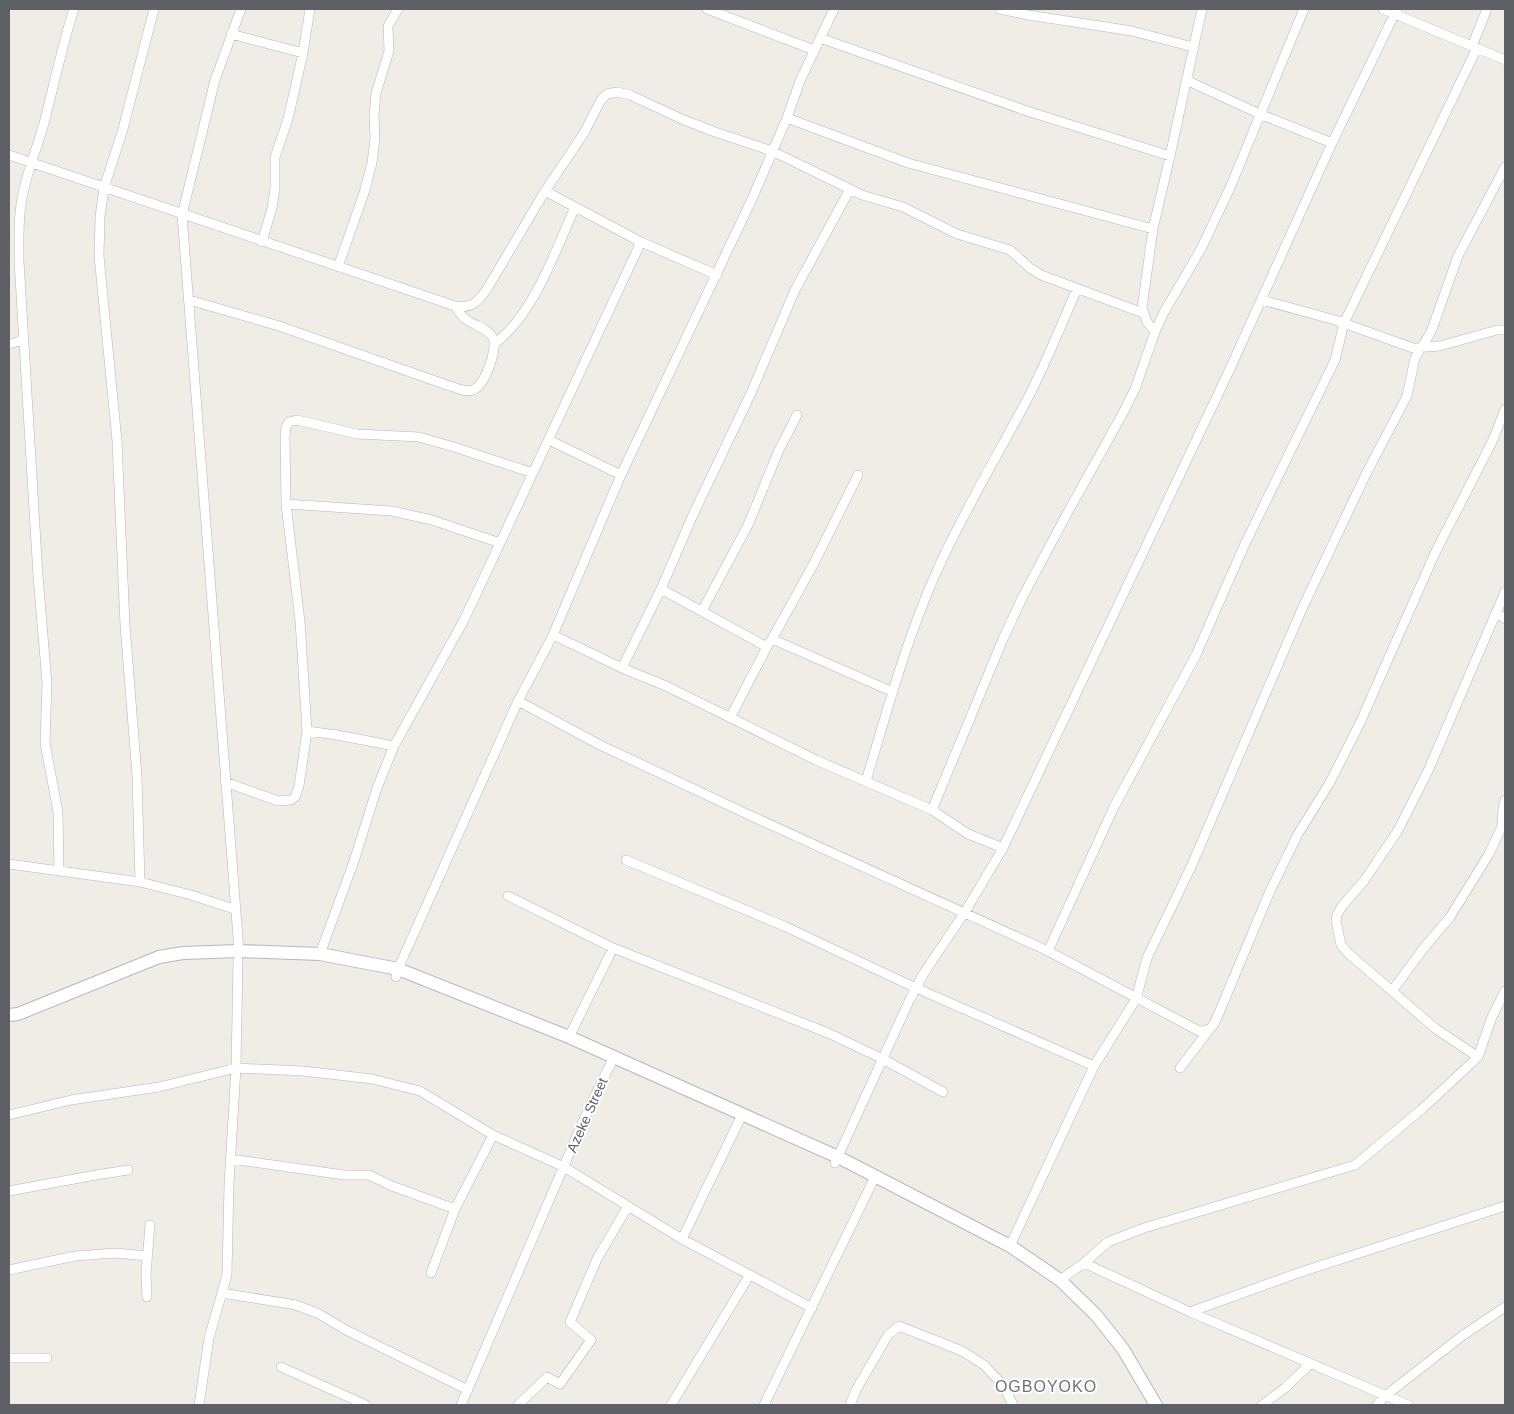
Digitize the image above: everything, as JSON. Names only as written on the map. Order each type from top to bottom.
[{"type":"main road","points":[[9,1015],[18,1014],[159,957],[183,953],[319,961],[397,973],[611,1063],[739,1121],[836,1160]]},
{"type":"main road","points":[[9,1022],[162,964],[184,961],[238,956],[320,954],[397,973],[569,1037],[836,1160],[1010,1246],[1060,1280],[1123,1349],[1156,1405]]},
{"type":"main road","points":[[876,1179],[1007,1252],[1056,1285],[1093,1318],[1118,1354],[1148,1405]]},
{"type":"street","points":[[59,870],[58,812],[45,743],[47,683],[38,576],[19,261],[20,206],[74,9]]},
{"type":"street","points":[[140,882],[137,776],[125,625],[117,440],[99,256],[100,217],[104,188],[123,129],[154,9]]},
{"type":"street","points":[[199,1405],[209,1338],[227,1274],[236,1068],[238,956],[182,215],[216,80],[241,9]]},
{"type":"street","points":[[262,242],[274,198],[276,179],[275,157],[287,126],[304,53],[310,9]]},
{"type":"street","points":[[338,267],[364,193],[372,163],[375,139],[374,115],[376,93],[389,50],[388,26],[398,9]]},
{"type":"street","points":[[707,9],[814,50]]},
{"type":"street","points":[[397,973],[518,701],[552,635],[621,475],[717,275],[787,118],[800,81],[834,9]]},
{"type":"street","points":[[1000,9],[1132,31],[1193,46]]},
{"type":"street","points":[[1155,332],[1143,313],[1142,302],[1153,229],[1202,9]]},
{"type":"street","points":[[932,810],[1003,639],[1041,562],[1123,413],[1143,369],[1163,314],[1215,221],[1262,114],[1304,9]]},
{"type":"street","points":[[1383,9],[1396,11],[1505,60]]},
{"type":"street","points":[[1048,951],[1069,910],[1114,807],[1196,654],[1244,546],[1335,360],[1344,323],[1474,47],[1487,9]]},
{"type":"street","points":[[836,1160],[916,988],[965,912],[1003,848],[1262,300],[1332,143],[1396,11]]},
{"type":"street","points":[[231,34],[304,53]]},
{"type":"street","points":[[820,38],[1019,108],[1170,156]]},
{"type":"street","points":[[1186,80],[1332,143]]},
{"type":"street","points":[[9,155],[454,306],[467,307],[473,305],[482,296],[544,191],[584,133],[601,100],[612,92],[630,95],[684,120],[772,151],[872,199],[910,210],[957,234],[1010,250],[1036,272],[1143,313]]},
{"type":"street","points":[[787,118],[908,163],[1153,229]]},
{"type":"street","points":[[1010,1246],[1094,1066],[1136,999],[1147,958],[1191,867],[1306,601],[1366,474],[1407,396],[1415,358],[1431,332],[1458,256],[1505,166]]},
{"type":"street","points":[[622,668],[751,394],[795,290],[850,189]]},
{"type":"street","points":[[544,191],[641,242],[717,275]]},
{"type":"street","points":[[494,344],[508,333],[534,296],[545,277],[575,207]]},
{"type":"street","points":[[320,954],[354,861],[377,788],[394,746],[464,620],[641,242]]},
{"type":"street","points":[[9,264],[19,261]]},
{"type":"street","points":[[866,781],[892,692],[936,573],[967,508],[1030,393],[1077,289]]},
{"type":"street","points":[[189,300],[279,326],[472,391],[478,388],[484,379],[494,344],[493,338],[490,333],[467,320],[454,306]]},
{"type":"street","points":[[1262,300],[1344,323],[1402,346],[1421,348],[1440,346],[1497,330],[1505,330]]},
{"type":"street","points":[[9,344],[24,340]]},
{"type":"street","points":[[1180,1068],[1212,1028],[1270,892],[1298,834],[1329,784],[1360,723],[1435,553],[1493,440],[1505,409]]},
{"type":"street","points":[[702,612],[748,526],[779,450],[797,415]]},
{"type":"street","points":[[225,782],[278,801],[290,800],[295,797],[299,786],[307,731],[300,622],[286,504],[286,427],[289,422],[294,420],[357,434],[419,438],[454,447],[533,473]]},
{"type":"street","points":[[549,440],[621,475]]},
{"type":"street","points":[[730,718],[813,565],[858,475]]},
{"type":"street","points":[[286,504],[392,511],[432,520],[500,543]]},
{"type":"street","points":[[660,589],[702,612],[770,643],[892,692]]},
{"type":"street","points":[[1478,1057],[1436,1029],[1349,954],[1341,945],[1336,920],[1342,906],[1364,881],[1397,832],[1428,771],[1505,592]]},
{"type":"street","points":[[1497,613],[1505,619]]},
{"type":"street","points":[[552,635],[622,668],[666,686],[816,760],[932,810],[968,834],[1003,848]]},
{"type":"street","points":[[518,701],[617,753],[1048,951],[1199,1031],[1209,1030]]},
{"type":"street","points":[[307,731],[394,746]]},
{"type":"street","points":[[1392,991],[1450,917],[1484,861],[1501,831],[1505,800]]},
{"type":"street","points":[[626,860],[784,926],[916,988],[1094,1066]]},
{"type":"street","points":[[9,864],[140,882],[234,908]]},
{"type":"street","points":[[508,896],[613,948],[828,1033],[883,1058],[942,1092]]},
{"type":"street","points":[[569,1037],[613,948]]},
{"type":"street","points":[[1060,1280],[1084,1263],[1108,1242],[1144,1228],[1355,1165],[1422,1109],[1478,1057],[1492,1017],[1505,990]]},
{"type":"street","name":"Azeke Street","points":[[461,1405],[591,1103],[611,1063]]},
{"type":"street","points":[[9,1115],[71,1100],[159,1087],[236,1068],[303,1071],[372,1079],[420,1091],[493,1135],[564,1167],[682,1239],[812,1308]]},
{"type":"street","points":[[682,1239],[739,1121]]},
{"type":"street","points":[[430,1273],[455,1209],[493,1135]]},
{"type":"street","points":[[231,1158],[344,1174],[370,1175],[392,1186],[455,1209]]},
{"type":"street","points":[[9,1191],[96,1174],[128,1170]]},
{"type":"street","points":[[764,1405],[876,1179]]},
{"type":"street","points":[[518,1405],[547,1377],[560,1384],[591,1340],[570,1322],[597,1259],[628,1206]]},
{"type":"street","points":[[1190,1312],[1307,1270],[1505,1206]]},
{"type":"street","points":[[148,1297],[146,1274],[150,1225]]},
{"type":"street","points":[[9,1270],[75,1256],[115,1253],[148,1256]]},
{"type":"street","points":[[1084,1263],[1190,1312],[1408,1405]]},
{"type":"street","points":[[671,1405],[749,1276]]},
{"type":"street","points":[[222,1293],[296,1305],[319,1314],[346,1330],[468,1390]]},
{"type":"street","points":[[1377,1405],[1385,1396],[1462,1336],[1505,1307]]},
{"type":"street","points":[[850,1405],[856,1390],[888,1335],[899,1326],[962,1351],[984,1365],[1004,1386],[1013,1405]]},
{"type":"street","points":[[9,1358],[47,1358]]},
{"type":"street","points":[[1262,1405],[1285,1388],[1310,1364]]},
{"type":"street","points":[[281,1367],[366,1405]]},
{"type":"district","name":"OGBOYOKO","points":[[1046,1386]]}]
